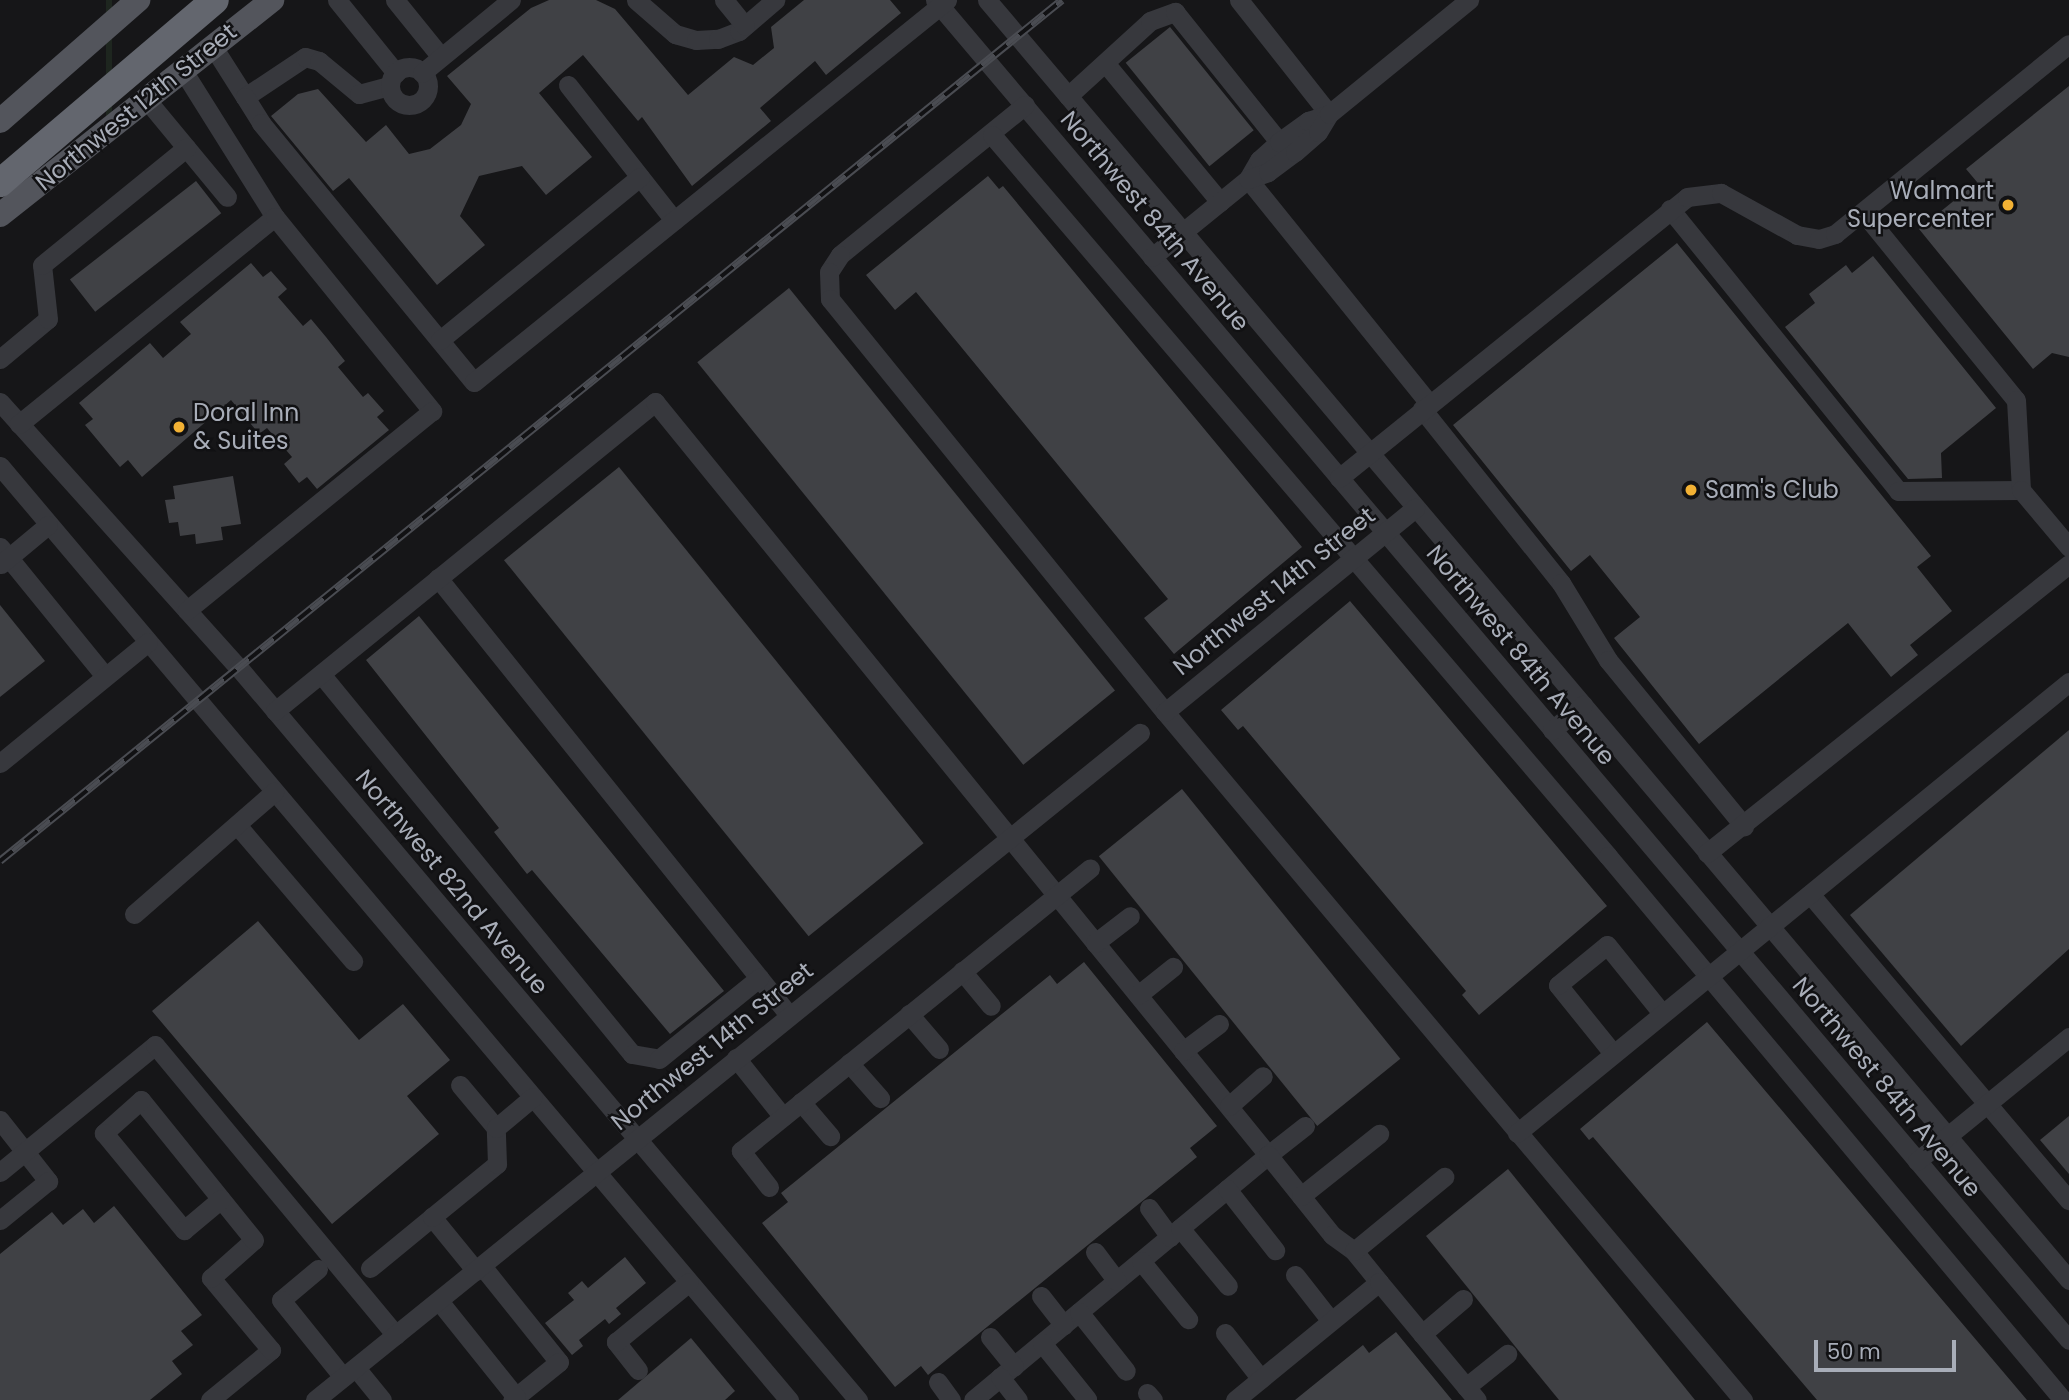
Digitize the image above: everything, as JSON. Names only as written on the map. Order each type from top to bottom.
[{"type":"highway","points":[[0,183],[215,0]]},
{"type":"main road","points":[[0,121],[138,0]]},
{"type":"main road","name":"Northwest 12th Street","points":[[0,215],[272,0]]},
{"type":"street","points":[[337,0],[393,79],[395,100],[416,104],[426,94],[422,73]]},
{"type":"street","points":[[395,0],[441,57]]},
{"type":"street","points":[[422,73],[511,0]]},
{"type":"street","points":[[636,0],[675,34],[696,40],[718,39],[745,26],[775,0]]},
{"type":"street","points":[[724,0],[745,26]]},
{"type":"street","name":"Northwest 84th Avenue","points":[[988,0],[1182,233],[2069,1280]]},
{"type":"street","points":[[1239,0],[1329,114]]},
{"type":"street","points":[[1152,257],[1248,179],[1268,172],[1295,152],[1318,132],[1329,114],[1469,0]]},
{"type":"street","points":[[212,45],[261,122],[474,382],[941,2]]},
{"type":"street","name":"Northwest 84th Avenue","points":[[941,2],[1152,257],[2069,1340]]},
{"type":"street","points":[[1068,96],[1106,64],[1119,45],[1150,21],[1175,12],[1279,142]]},
{"type":"street","points":[[1339,478],[1670,209],[1699,193],[1721,193],[1797,234],[1819,239],[1835,234],[2069,44]]},
{"type":"street","points":[[246,97],[305,57],[319,61],[359,94],[393,79],[409,67],[422,73]]},
{"type":"street","points":[[1106,64],[1220,202]]},
{"type":"street","points":[[183,69],[275,217],[432,411],[187,610]]},
{"type":"street","points":[[568,85],[674,220]]},
{"type":"street","points":[[146,99],[227,197]]},
{"type":"street","points":[[1025,105],[992,135],[840,255],[828,272],[827,292],[1165,712],[1743,1400]]},
{"type":"street","points":[[1248,179],[1259,160],[1279,142],[1308,121],[1329,114]]},
{"type":"street","points":[[992,135],[1351,559],[1608,856],[1705,976],[2063,1400]]},
{"type":"street","points":[[0,359],[48,319],[42,265],[186,148]]},
{"type":"street","points":[[440,340],[640,177]]},
{"type":"street","points":[[1248,179],[1561,583],[1608,660],[1744,827]]},
{"type":"street","points":[[1670,209],[1898,491],[2021,490]]},
{"type":"street","points":[[1863,212],[2016,400],[2021,490],[2069,547]]},
{"type":"street","points":[[19,424],[275,217]]},
{"type":"street","name":"Northwest 82nd Avenue","points":[[0,401],[275,711],[858,1400]]},
{"type":"street","points":[[275,711],[655,402],[1332,1235],[1354,1251],[1471,1393],[1507,1354]]},
{"type":"street","points":[[0,466],[690,1282],[779,1396]]},
{"type":"street","name":"Northwest 14th Street","points":[[1165,712],[1415,508]]},
{"type":"street","points":[[48,525],[3,556],[105,676]]},
{"type":"street","points":[[1707,853],[1744,827],[2069,564]]},
{"type":"street","points":[[438,578],[789,1015]]},
{"type":"street","points":[[0,763],[148,642]]},
{"type":"street","points":[[321,674],[632,1054],[659,1059],[759,978]]},
{"type":"street","points":[[1517,1133],[1738,949],[1770,927],[2069,682]]},
{"type":"street","points":[[1552,730],[1583,705]]},
{"type":"street","name":"Northwest 14th Street","points":[[323,1398],[349,1373],[636,1138],[1140,733]]},
{"type":"street","points":[[134,914],[274,792]]},
{"type":"street","points":[[237,825],[353,961]]},
{"type":"street","points":[[769,1187],[741,1151],[1090,867]]},
{"type":"street","points":[[1810,894],[2069,1200]]},
{"type":"street","points":[[1096,943],[1129,916]]},
{"type":"street","points":[[1612,1052],[1558,985],[1607,945],[1661,1012]]},
{"type":"street","points":[[1138,995],[1173,967]]},
{"type":"street","points":[[961,971],[991,1006]]},
{"type":"street","points":[[909,1014],[939,1049]]},
{"type":"street","points":[[1184,1051],[1219,1024]]},
{"type":"street","points":[[1917,1161],[2069,1037]]},
{"type":"street","points":[[0,1172],[155,1045],[396,1335]]},
{"type":"street","points":[[736,1058],[783,1116]]},
{"type":"street","points":[[849,1063],[880,1098]]},
{"type":"street","points":[[1229,1106],[1264,1076]]},
{"type":"street","points":[[370,1268],[497,1164],[496,1128],[460,1085]]},
{"type":"street","points":[[496,1128],[533,1097]]},
{"type":"street","points":[[210,1400],[271,1350],[211,1278],[254,1240],[222,1199],[141,1100],[104,1133],[184,1230],[222,1199]]},
{"type":"street","points":[[801,1102],[830,1136]]},
{"type":"street","points":[[0,1120],[48,1181],[0,1220]]},
{"type":"street","points":[[973,1400],[1305,1126]]},
{"type":"street","points":[[1301,1196],[1379,1134]]},
{"type":"street","points":[[1354,1251],[1444,1177]]},
{"type":"street","points":[[1227,1189],[1275,1250]]},
{"type":"street","points":[[1149,1208],[1228,1286]]},
{"type":"street","points":[[432,1217],[559,1362],[514,1399],[439,1301]]},
{"type":"street","points":[[1095,1252],[1117,1281]]},
{"type":"street","points":[[1141,1261],[1188,1319]]},
{"type":"street","points":[[318,1269],[281,1300],[349,1373],[382,1400]]},
{"type":"street","points":[[1295,1275],[1331,1321]]},
{"type":"street","points":[[638,1370],[615,1342],[690,1282]]},
{"type":"street","points":[[1235,1400],[1379,1282]]},
{"type":"street","points":[[1041,1296],[1071,1319],[1126,1371]]},
{"type":"street","points":[[1422,1334],[1463,1299]]},
{"type":"street","points":[[1225,1333],[1261,1379]]},
{"type":"street","points":[[990,1337],[1018,1400]]},
{"type":"street","points":[[1042,1343],[1087,1398]]},
{"type":"street","points":[[937,1382],[951,1400]]},
{"type":"shaded area","points":[[106,0],[112,0],[112,142],[106,142]]},
{"type":"building","points":[[549,0],[596,0],[615,9],[688,95],[734,57],[753,65],[774,48],[771,27],[804,0],[890,0],[901,13],[826,75],[815,61],[760,108],[771,121],[692,186],[642,117],[638,121],[583,55],[539,93],[592,157],[546,195],[522,166],[479,176],[460,216],[485,245],[437,285],[349,178],[333,191],[271,116],[298,94],[318,89],[366,142],[386,125],[409,154],[430,149],[461,125],[471,104],[447,76],[531,8]]},
{"type":"building","points":[[1170,27],[1254,130],[1209,166],[1126,63]]},
{"type":"building","name":"Walmart Supercenter","points":[[2069,86],[2069,357],[2052,353],[2033,369],[1919,229],[1977,182],[1966,169]]},
{"type":"building","points":[[988,176],[999,189],[1003,186],[1302,547],[1174,654],[1144,618],[1168,599],[916,292],[895,310],[866,275]]},
{"type":"building","points":[[196,181],[221,213],[95,312],[70,280]]},
{"type":"building","name":"Sam's Club","points":[[1677,243],[1931,556],[1917,567],[1952,611],[1910,645],[1918,655],[1891,677],[1848,623],[1699,744],[1614,638],[1640,617],[1590,555],[1571,571],[1453,425]]},
{"type":"building","points":[[1873,256],[1996,408],[1941,453],[1942,478],[1908,479],[1785,327],[1815,303],[1809,294],[1846,265],[1852,273]]},
{"type":"building","points":[[251,263],[263,277],[271,271],[287,289],[278,297],[303,326],[311,319],[345,361],[338,367],[363,397],[368,393],[384,411],[377,417],[389,430],[317,489],[307,477],[299,483],[284,464],[292,457],[267,428],[259,434],[231,400],[142,477],[128,460],[120,467],[85,425],[93,419],[79,403],[150,343],[163,358],[191,334],[180,322]]},
{"type":"building","points":[[789,288],[1115,691],[1023,765],[697,362]]},
{"type":"building","points":[[619,467],[924,843],[809,936],[504,560]]},
{"type":"building","name":"Doral Inn & Suites","points":[[233,476],[241,524],[221,527],[223,540],[196,544],[195,534],[180,536],[178,522],[169,523],[165,500],[175,499],[173,486]]},
{"type":"building","points":[[1350,601],[1607,906],[1479,1015],[1462,995],[1466,991],[1243,726],[1238,730],[1221,710]]},
{"type":"building","points":[[0,605],[45,661],[0,697]]},
{"type":"building","points":[[419,616],[724,991],[670,1034],[532,870],[527,874],[494,832],[499,828],[366,660]]},
{"type":"building","points":[[2069,730],[2069,949],[1961,1046],[1850,915]]},
{"type":"building","points":[[1182,789],[1400,1059],[1317,1126],[1099,856]]},
{"type":"building","points":[[258,921],[359,1040],[403,1004],[450,1060],[407,1096],[439,1134],[332,1224],[152,1011]]},
{"type":"building","points":[[1084,962],[1217,1126],[1190,1148],[1197,1157],[928,1375],[921,1366],[895,1387],[762,1223],[788,1202],[781,1193],[1050,975],[1057,984]]},
{"type":"building","points":[[1707,1022],[2027,1400],[1817,1400],[1593,1137],[1589,1140],[1580,1129]]},
{"type":"building","points":[[2069,1116],[2069,1174],[2040,1140]]},
{"type":"building","points":[[1508,1169],[1695,1400],[1559,1400],[1514,1345],[1426,1236]]},
{"type":"building","points":[[114,1206],[202,1315],[181,1331],[193,1345],[172,1361],[182,1374],[150,1400],[0,1400],[0,1254],[52,1212],[63,1225],[83,1209],[94,1223]]},
{"type":"building","points":[[625,1257],[646,1283],[616,1308],[621,1314],[609,1324],[605,1319],[579,1340],[583,1346],[572,1355],[545,1323],[574,1300],[568,1293],[582,1281],[588,1288]]},
{"type":"building","points":[[1396,1332],[1452,1400],[1295,1400],[1363,1345],[1369,1353]]},
{"type":"building","points":[[691,1338],[735,1391],[725,1400],[618,1400]]},
{"type":"railway","points":[[0,861],[1062,0]]},
{"type":"place","name":"Walmart Supercenter","points":[[2008,205]]},
{"type":"place","name":"Doral Inn & Suites","points":[[179,427]]},
{"type":"place","name":"Sam's Club","points":[[1691,490]]}]
